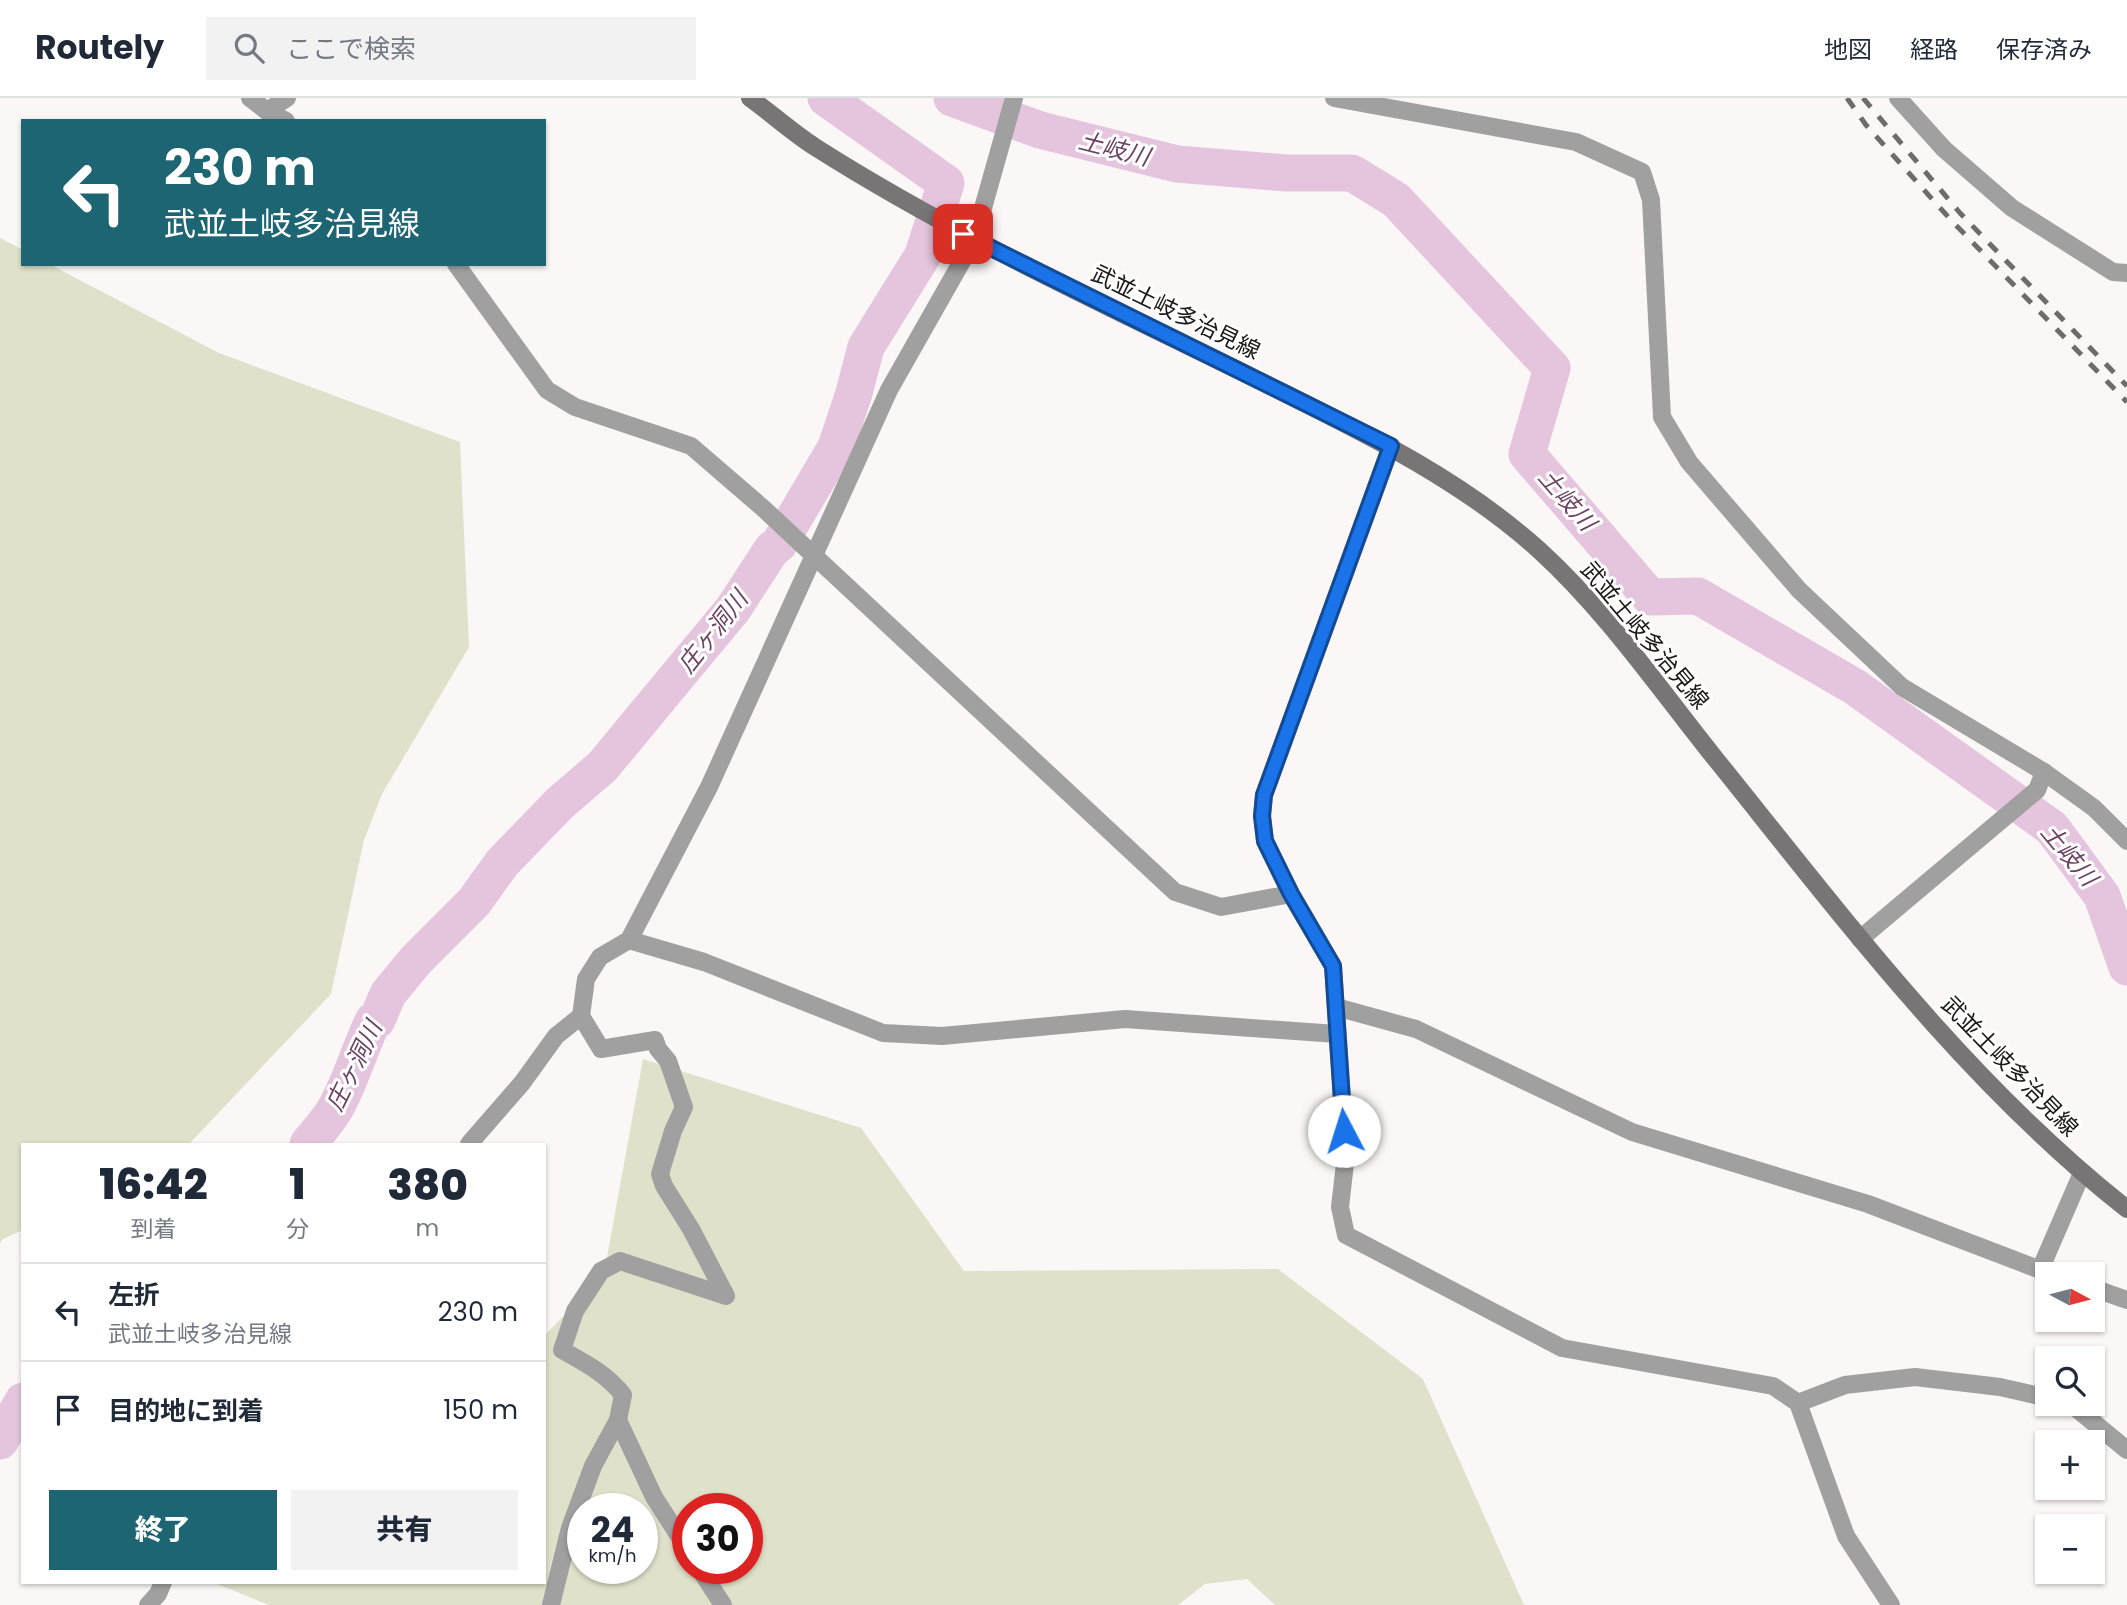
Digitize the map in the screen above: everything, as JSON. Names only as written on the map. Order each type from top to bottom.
[{"type":"main road","name":"武並土岐多治見線","points":[[750,98],[812,145],[912,205],[1391,446],[1476,500],[1539,550],[1598,612],[1860,939],[1974,1070],[2082,1173],[2127,1209]]},
{"type":"street","points":[[250,98],[282,119]]},
{"type":"street","points":[[267,111],[287,98]]},
{"type":"street","points":[[551,1605],[570,1528],[593,1466],[618,1420],[623,1395],[613,1382],[562,1350],[575,1311],[601,1271],[620,1261],[726,1296],[691,1229],[664,1186],[660,1174],[673,1131],[684,1107],[668,1061],[658,1049],[655,1040],[601,1049],[581,1016],[586,979],[600,957],[629,940],[709,787],[889,390],[972,233],[1014,98]]},
{"type":"street","points":[[1334,98],[1576,142],[1642,172],[1651,200],[1662,417],[1689,462],[1798,590],[1902,687],[2043,772],[2094,808],[2127,841]]},
{"type":"street","points":[[1898,98],[1944,149],[2012,208],[2113,272],[2127,273]]},
{"type":"street","points":[[458,266],[547,390],[575,407],[691,446],[764,509],[1175,892],[1221,907],[1291,894]]},
{"type":"street","points":[[1391,446],[1264,795],[1262,816],[1265,841],[1291,894],[1333,966],[1346,1155],[1340,1207],[1346,1235],[1562,1348],[1773,1386],[1798,1403],[1846,1536],[1891,1605]]},
{"type":"street","points":[[1860,939],[2037,790],[2043,772]]},
{"type":"street","points":[[629,940],[704,962],[883,1033],[942,1036],[1125,1019],[1337,1034]]},
{"type":"street","points":[[1336,1007],[1416,1028],[1632,1132],[1868,1204],[2035,1268]]},
{"type":"street","points":[[470,1143],[522,1083],[555,1036],[581,1016]]},
{"type":"street","points":[[2050,1262],[2082,1173]]},
{"type":"street","points":[[2105,1292],[2127,1300]]},
{"type":"street","points":[[1798,1403],[1845,1385],[1914,1377],[2000,1387],[2035,1395]]},
{"type":"street","points":[[2086,1416],[2127,1450]]},
{"type":"street","points":[[618,1420],[654,1497],[672,1525]]},
{"type":"street","points":[[148,1605],[158,1594],[162,1584]]},
{"type":"street","points":[[709,1584],[723,1605]]},
{"type":"green space","points":[[0,238],[21,249],[21,266],[53,266],[219,353],[460,442],[469,647],[382,794],[364,840],[331,994],[190,1143],[21,1143],[21,1231],[0,1243]]},
{"type":"green space","points":[[643,1059],[861,1128],[964,1271],[1278,1269],[1423,1379],[1524,1605],[1275,1605],[1247,1579],[1205,1584],[1178,1605],[269,1605],[217,1584],[546,1584],[546,1334],[604,1274]]},
{"type":"waterway","name":"庄ヶ洞川","points":[[309,1143],[335,1109],[373,1021],[377,1020],[388,994],[416,960],[474,902],[502,863],[560,803],[602,767],[733,609],[772,549],[779,544],[836,447],[866,347],[923,255],[946,183],[826,98]]},
{"type":"waterway","name":"土岐川","points":[[952,98],[1040,130],[1177,164],[1286,173],[1352,173],[1396,200],[1552,368],[1527,454],[1650,597],[1698,596],[1855,687],[2052,828],[2102,896],[2127,967]]},
{"type":"waterway","name":"庄ヶ洞川","points":[[0,1441],[21,1404]]},
{"type":"railway","points":[[1847,98],[1866,125],[1950,219],[2127,402]]},
{"type":"railway","points":[[1863,98],[1960,213],[2127,386]]},
{"type":"route","points":[[963,234],[1391,446],[1264,795],[1262,816],[1265,841],[1291,894],[1333,966],[1344,1131]]}]
